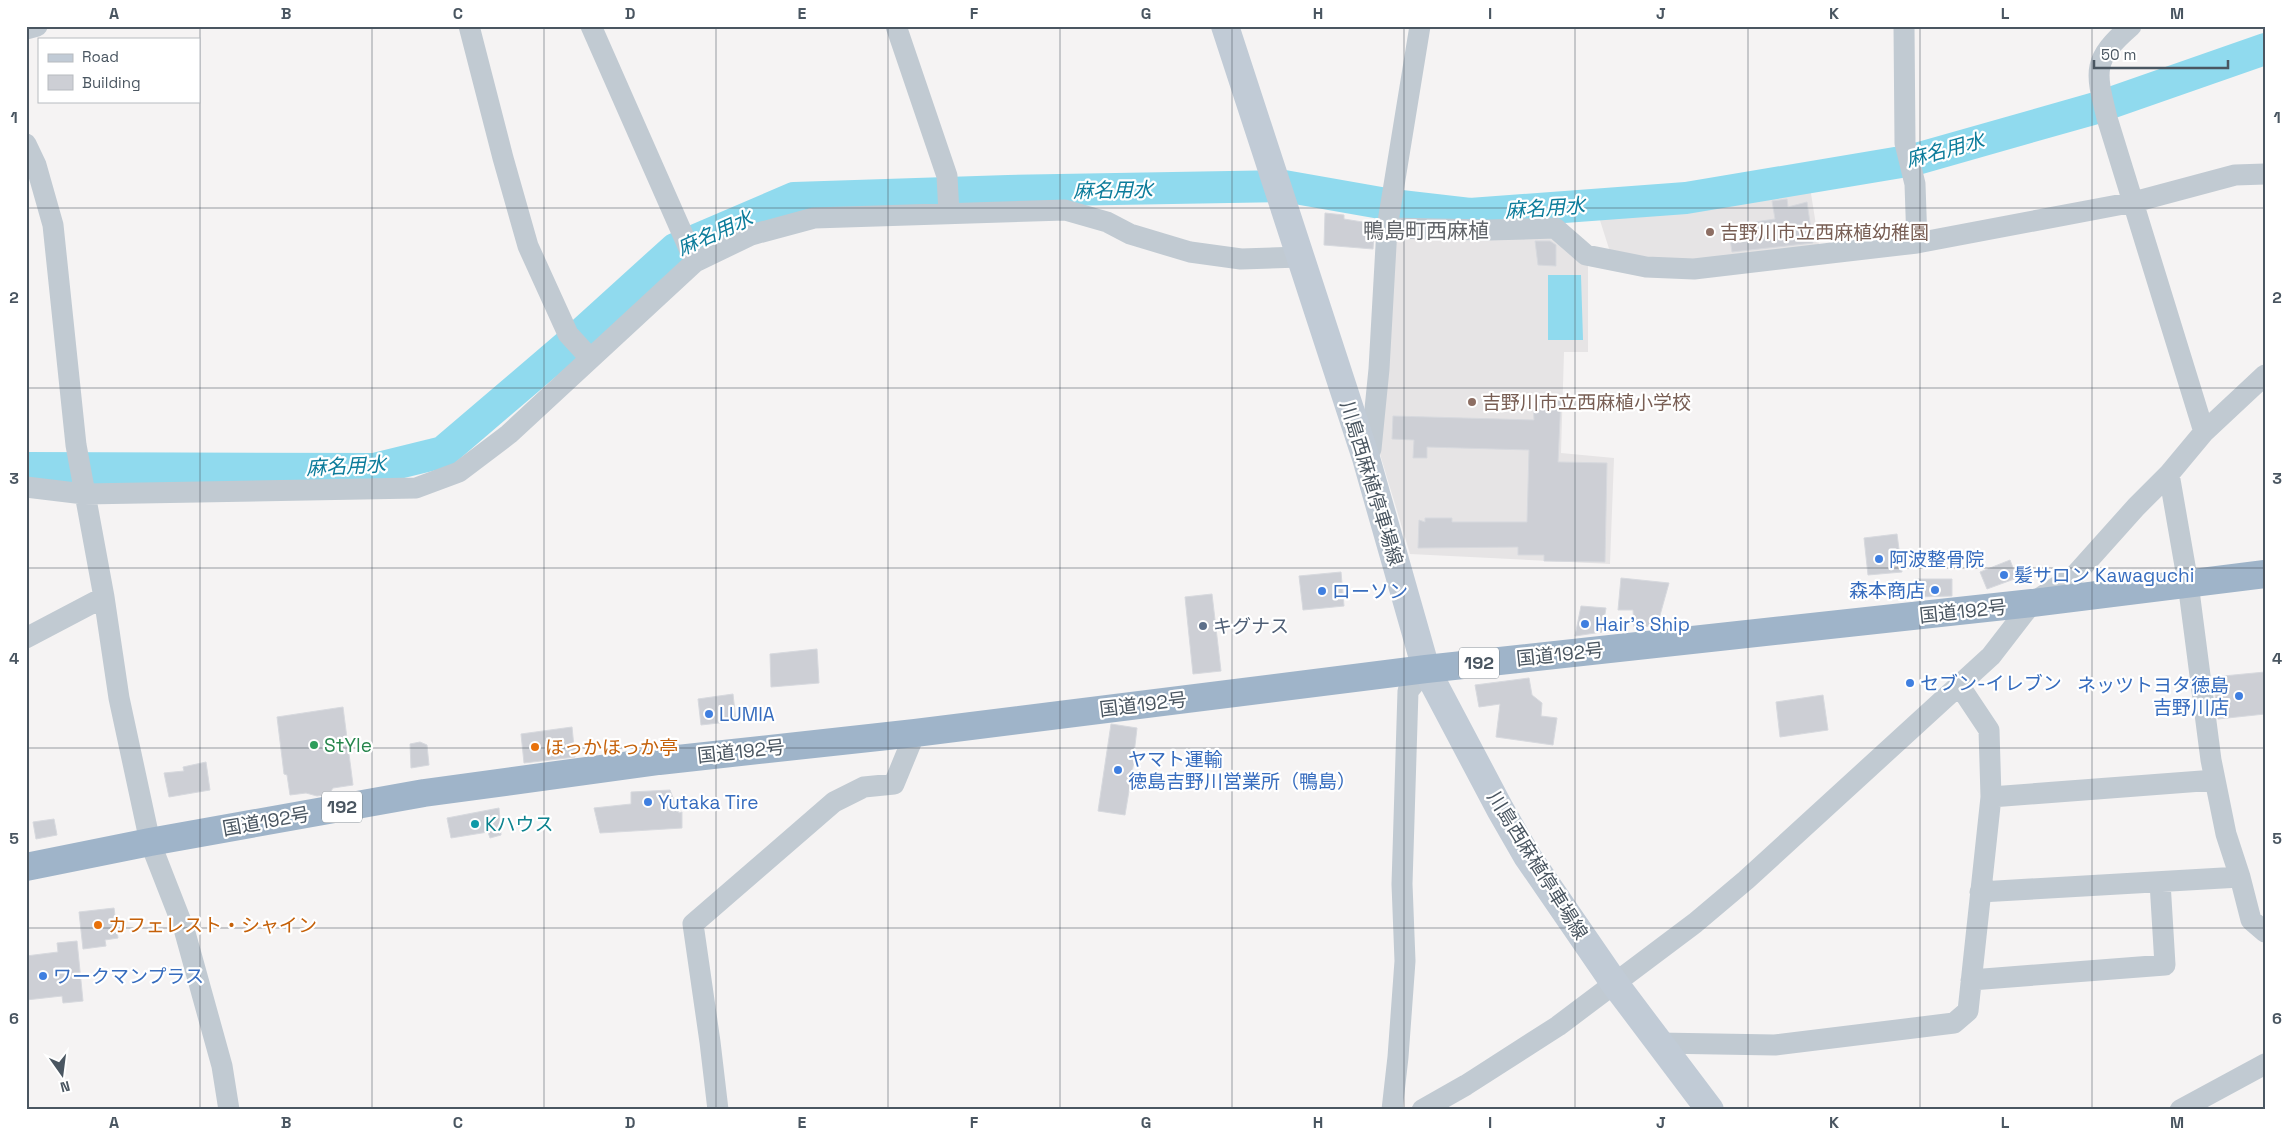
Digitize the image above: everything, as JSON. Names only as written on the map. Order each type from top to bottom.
[{"type":"highway","name":"国道192号","points":[[26,867],[150,842],[424,792],[659,760],[915,732],[1426,669],[2032,603],[2265,574]]},
{"type":"main road","name":"川島西麻植停車場線","points":[[1225,26],[1366,458],[1426,669],[1527,856],[1615,984],[1710,1110]]},
{"type":"street","points":[[26,29],[37,26]]},
{"type":"street","points":[[469,26],[528,246],[568,334],[587,356]]},
{"type":"street","points":[[591,26],[695,262]]},
{"type":"street","points":[[896,26],[947,176],[949,214]]},
{"type":"street","points":[[1366,458],[1371,449],[1379,369],[1388,224],[1420,26]]},
{"type":"street","points":[[1904,26],[1906,143],[1915,184],[1917,243]]},
{"type":"street","points":[[2131,26],[2110,45],[2101,62],[2098,83],[2107,118],[2204,432]]},
{"type":"street","points":[[26,144],[36,165],[53,225],[76,445],[104,597],[119,698],[150,842],[184,928],[222,1066],[228,1110]]},
{"type":"street","points":[[1388,224],[1489,230],[1554,228],[1586,255],[1646,267],[1685,269],[1799,258],[1917,243],[2134,202],[2235,175],[2265,174]]},
{"type":"street","points":[[26,487],[84,494],[416,488],[459,472],[508,434],[587,356],[695,262],[751,235],[814,218],[949,214],[980,211],[1065,210],[1107,222],[1130,234],[1190,252],[1241,259],[1300,257]]},
{"type":"street","points":[[1422,1110],[1466,1085],[1558,1026],[1695,923],[1746,880],[1991,656],[2032,603],[2076,574],[2136,507],[2170,474],[2204,432],[2265,374]]},
{"type":"street","points":[[2170,474],[2188,583],[2215,780],[2226,834],[2251,920],[2265,932]]},
{"type":"street","points":[[26,638],[104,597]]},
{"type":"street","points":[[1392,1110],[1398,1057],[1404,961],[1402,884],[1408,691],[1426,669]]},
{"type":"street","points":[[1659,1043],[1775,1045],[1954,1023],[1968,1011],[1991,797],[1989,730],[1959,685]]},
{"type":"street","points":[[718,1110],[693,924],[834,802],[864,787],[894,784],[915,732]]},
{"type":"street","points":[[1991,797],[2215,780]]},
{"type":"street","points":[[1980,892],[2240,877]]},
{"type":"street","points":[[1971,980],[2165,966],[2160,882]]},
{"type":"street","points":[[2180,1110],[2265,1064]]},
{"type":"shaded area","name":"吉野川市立西麻植幼稚園","points":[[1810,187],[1820,251],[1703,263],[1611,255],[1598,214]]},
{"type":"shaded area","name":"吉野川市立西麻植小学校","points":[[1392,236],[1559,236],[1588,262],[1588,352],[1564,352],[1561,453],[1614,458],[1610,564],[1410,554],[1379,451]]},
{"type":"water","points":[[1548,275],[1581,275],[1583,340],[1548,340]]},
{"type":"building","points":[[1787,199],[1788,207],[1807,202],[1813,243],[1732,252],[1728,226],[1775,219],[1772,201]]},
{"type":"building","points":[[1325,213],[1344,215],[1344,219],[1375,224],[1373,249],[1324,245]]},
{"type":"building","points":[[1535,241],[1550,241],[1556,245],[1556,266],[1538,265]]},
{"type":"building","points":[[1561,397],[1558,462],[1607,463],[1605,562],[1544,561],[1544,555],[1518,555],[1518,547],[1418,548],[1419,520],[1425,522],[1425,518],[1452,518],[1452,522],[1527,522],[1529,450],[1427,447],[1427,458],[1413,458],[1414,440],[1392,439],[1393,416],[1534,420],[1533,398]]},
{"type":"building","points":[[1897,534],[1902,572],[1868,575],[1864,538]]},
{"type":"building","points":[[2010,560],[2017,578],[1987,589],[1980,572]]},
{"type":"building","name":"ローソン","points":[[1341,572],[1344,606],[1303,610],[1299,576]]},
{"type":"building","points":[[1621,578],[1669,583],[1657,626],[1634,627],[1633,610],[1618,610]]},
{"type":"building","points":[[1915,579],[1952,579],[1952,596],[1915,597]]},
{"type":"building","points":[[1212,594],[1221,671],[1193,674],[1185,597]]},
{"type":"building","points":[[1581,606],[1606,608],[1602,632],[1575,636]]},
{"type":"building","points":[[817,649],[819,683],[771,687],[770,654]]},
{"type":"building","name":"ネッツトヨタ徳島 吉野川店","points":[[2265,672],[2265,714],[2218,719],[2213,677]]},
{"type":"building","points":[[1529,678],[1532,695],[1542,703],[1541,716],[1557,718],[1553,745],[1496,737],[1500,704],[1479,707],[1475,685]]},
{"type":"building","points":[[733,694],[736,721],[701,725],[698,699]]},
{"type":"building","points":[[1823,695],[1828,730],[1780,737],[1776,702]]},
{"type":"building","name":"StYle","points":[[343,707],[353,785],[333,788],[329,794],[317,796],[306,793],[290,795],[287,775],[284,774],[277,717]]},
{"type":"building","points":[[1111,724],[1137,728],[1135,755],[1125,815],[1098,811]]},
{"type":"building","points":[[572,727],[575,757],[524,763],[521,734]]},
{"type":"building","points":[[420,742],[427,745],[429,765],[411,768],[410,744]]},
{"type":"building","points":[[206,762],[210,790],[169,797],[164,773],[184,771],[183,767]]},
{"type":"building","points":[[670,790],[679,813],[682,812],[682,828],[600,833],[594,808],[631,804],[631,792]]},
{"type":"building","name":"Kハウス","points":[[499,808],[501,835],[490,838],[488,832],[451,838],[447,818]]},
{"type":"building","points":[[54,819],[57,835],[36,839],[33,822]]},
{"type":"building","name":"カフェレスト・シャイン","points":[[114,908],[118,938],[105,940],[106,946],[83,949],[79,912]]},
{"type":"building","points":[[77,941],[83,1001],[63,1003],[62,996],[26,1000],[26,956],[58,952],[57,943]]},
{"type":"waterway","name":"麻名用水","points":[[26,468],[374,469],[443,452],[580,335],[675,249],[794,198],[1008,191],[1284,186],[1392,205],[1470,214],[1686,198],[1913,160],[2096,108],[2265,49]]},
{"type":"place","name":"吉野川市立西麻植幼稚園","points":[[1710,232]]},
{"type":"place","name":"吉野川市立西麻植小学校","points":[[1472,402]]},
{"type":"place","name":"阿波整骨院","points":[[1879,559]]},
{"type":"place","name":"髪サロン Kawaguchi","points":[[2004,575]]},
{"type":"place","name":"森本商店","points":[[1935,590]]},
{"type":"place","name":"ローソン","points":[[1322,591]]},
{"type":"place","name":"Hair's Ship","points":[[1585,624]]},
{"type":"place","name":"キグナス","points":[[1203,626]]},
{"type":"place","name":"セブン-イレブン","points":[[1910,683]]},
{"type":"place","name":"ネッツトヨタ徳島 吉野川店","points":[[2239,696]]},
{"type":"place","name":"LUMIA","points":[[709,714]]},
{"type":"place","name":"StYle","points":[[314,745]]},
{"type":"place","name":"ほっかほっか亭","points":[[535,747]]},
{"type":"place","name":"ヤマト運輸 徳島吉野川営業所（鴨島）","points":[[1118,770]]},
{"type":"place","name":"Yutaka Tire","points":[[648,802]]},
{"type":"place","name":"Kハウス","points":[[475,824]]},
{"type":"place","name":"カフェレスト・シャイン","points":[[98,925]]},
{"type":"place","name":"ワークマンプラス","points":[[43,976]]},
{"type":"district","name":"鴨島町西麻植","points":[[1426,231]]}]
